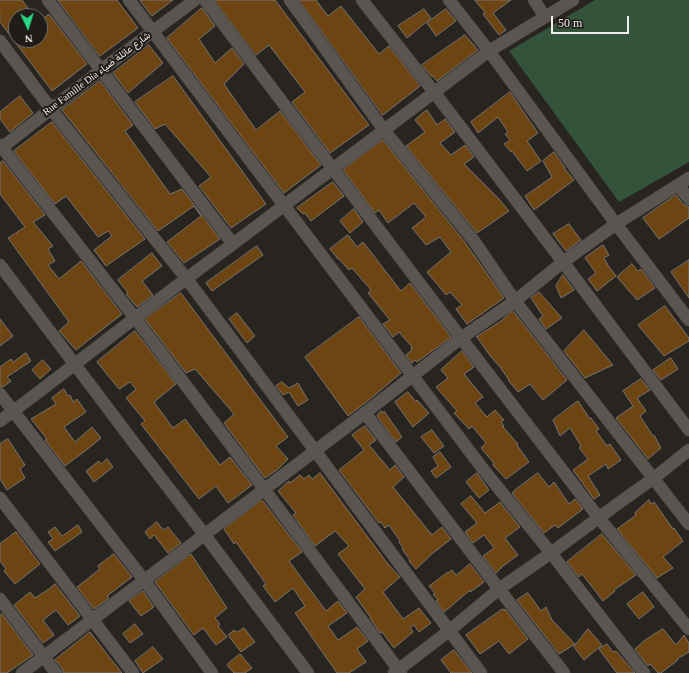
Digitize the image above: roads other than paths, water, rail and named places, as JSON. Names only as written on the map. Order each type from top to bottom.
[{"type":"street","points":[[48,0],[233,244]]},
{"type":"street","points":[[129,0],[483,469],[551,553],[644,673]]},
{"type":"street","name":"Rue Famille Dia شارع عائلة ضياء","points":[[1,147],[195,0]]},
{"type":"street","points":[[205,0],[599,518],[689,629]]},
{"type":"street","points":[[290,0],[384,130],[474,241],[515,301],[689,524]]},
{"type":"street","points":[[362,0],[434,92],[689,430]]},
{"type":"street","points":[[449,0],[489,51],[616,224],[689,320]]},
{"type":"street","points":[[534,0],[545,16]]},
{"type":"street","points":[[0,421],[75,365],[186,278],[489,51],[573,0]]},
{"type":"street","points":[[0,41],[51,109],[186,278],[481,673]]},
{"type":"street","points":[[1,147],[135,318],[398,672],[499,589],[654,478],[689,450]]},
{"type":"street","points":[[22,673],[365,413],[461,338],[515,301],[563,262],[616,224],[689,178]]},
{"type":"street","points":[[678,185],[689,199]]},
{"type":"street","points":[[0,265],[308,673]]},
{"type":"street","points":[[0,394],[144,580],[212,673]]},
{"type":"street","points":[[365,413],[564,673]]},
{"type":"street","points":[[0,498],[133,673]]},
{"type":"street","points":[[0,599],[56,673]]}]
